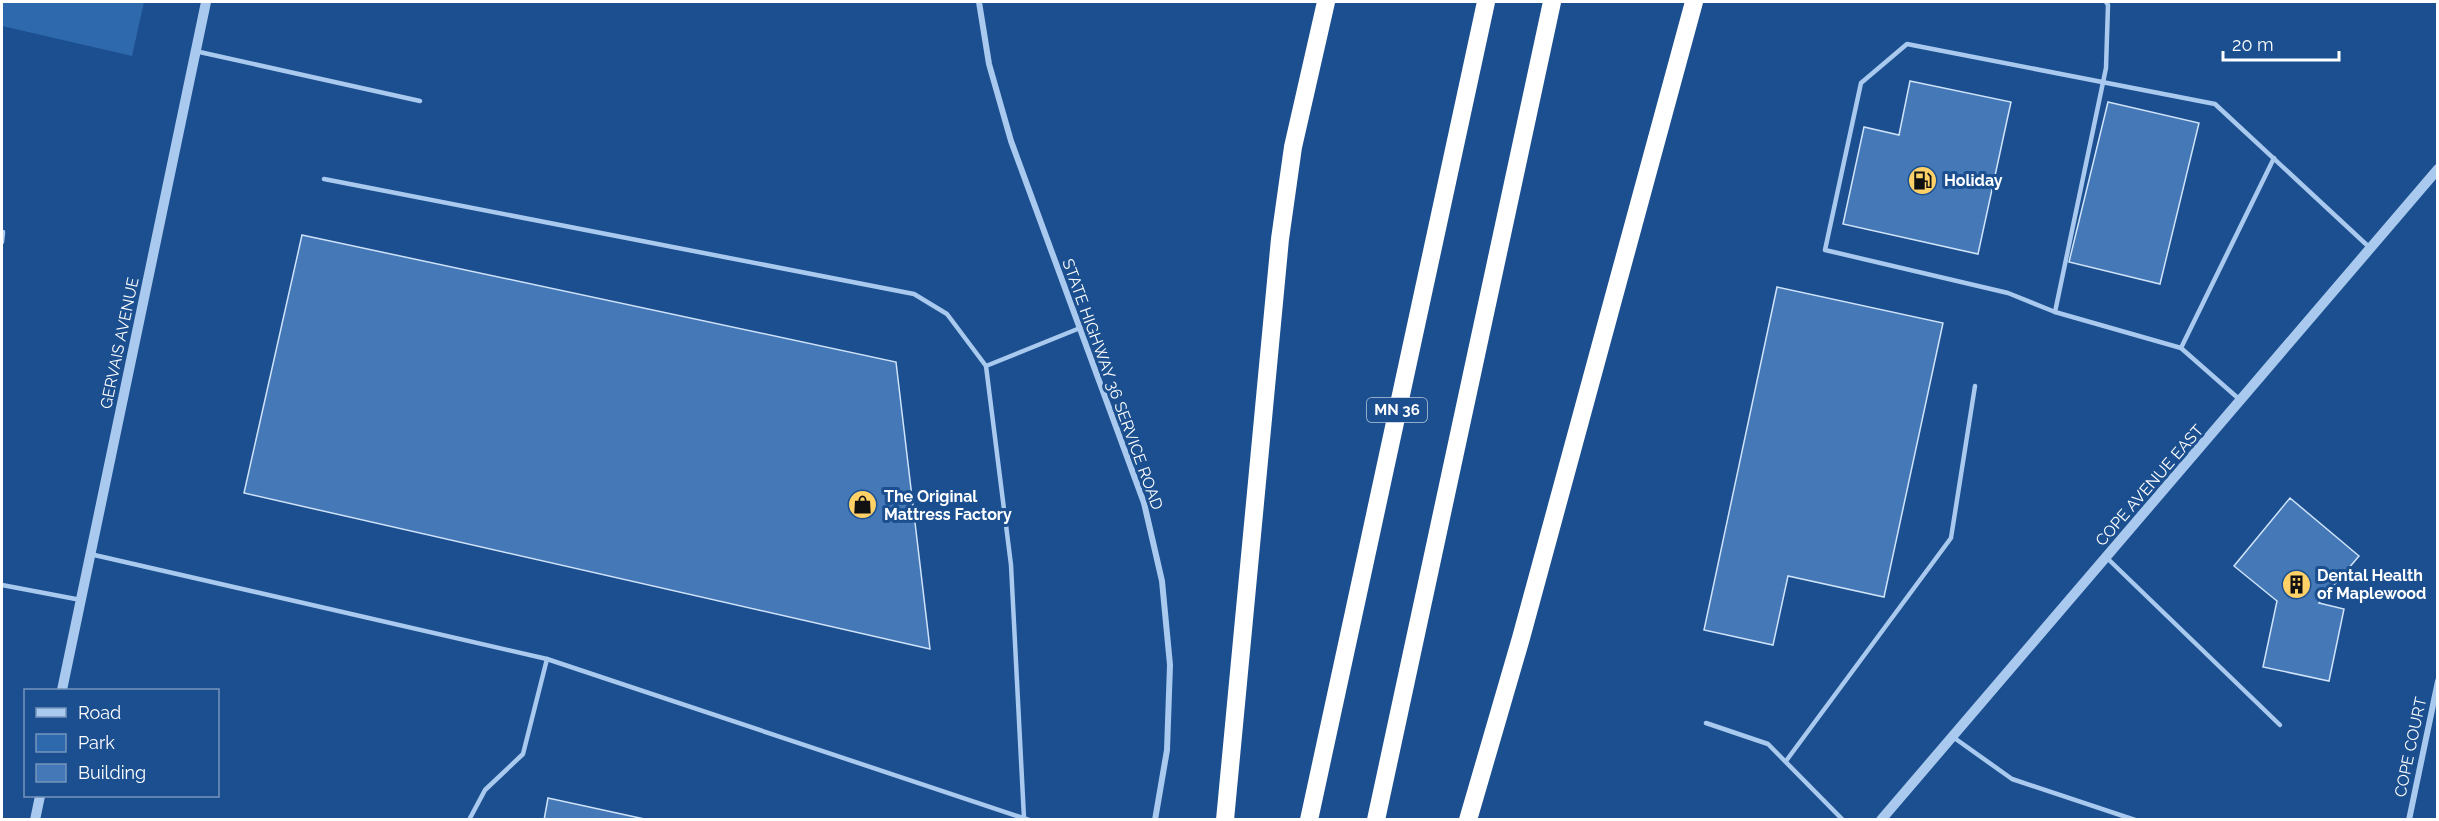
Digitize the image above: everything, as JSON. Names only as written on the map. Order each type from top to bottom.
[{"type":"highway","points":[[1225,819],[1280,239],[1293,147],[1326,2]]},
{"type":"highway","name":"MN 36","points":[[1309,819],[1486,2]]},
{"type":"highway","points":[[1376,819],[1552,2]]},
{"type":"highway","points":[[1468,819],[1525,627],[1694,2]]},
{"type":"street","name":"GERVAIS AVENUE","points":[[62,689],[206,2]]},
{"type":"street","name":"STATE HIGHWAY 36 SERVICE ROAD","points":[[979,2],[989,64],[1011,141],[1144,503],[1162,580],[1170,665],[1167,750],[1155,819]]},
{"type":"street","name":"COPE AVENUE EAST","points":[[1881,819],[2438,169]]},
{"type":"street","name":"COPE COURT","points":[[2409,819],[2438,681]]},
{"type":"street","points":[[35,819],[40,797]]},
{"type":"lane","points":[[2055,312],[2106,68],[2108,5],[2106,2]]},
{"type":"lane","points":[[2240,401],[2181,348],[2055,312],[2008,293],[1826,250],[1861,83],[1907,44],[2215,104],[2371,249]]},
{"type":"lane","points":[[195,51],[420,101]]},
{"type":"lane","points":[[2181,348],[2274,158]]},
{"type":"lane","points":[[90,554],[547,658],[1027,819],[1011,565],[986,366],[947,314],[914,294],[324,179]]},
{"type":"lane","points":[[2,242],[3,232]]},
{"type":"lane","points":[[986,366],[1080,328]]},
{"type":"lane","points":[[1786,761],[1951,538],[1975,386]]},
{"type":"lane","points":[[2106,558],[2280,725]]},
{"type":"lane","points":[[2,585],[81,600]]},
{"type":"lane","points":[[469,819],[485,790],[524,754],[547,658]]},
{"type":"lane","points":[[1707,723],[1768,744],[1843,819]]},
{"type":"lane","points":[[1953,737],[2013,779],[2135,819]]},
{"type":"green space","points":[[2,2],[144,2],[132,56],[2,26]]},
{"type":"building","name":"Holiday","points":[[1910,81],[2011,102],[1978,254],[1843,224],[1864,127],[1899,135]]},
{"type":"building","points":[[2108,102],[2199,123],[2160,284],[2069,262]]},
{"type":"building","points":[[302,235],[896,362],[930,649],[244,493]]},
{"type":"building","points":[[1777,287],[1943,323],[1884,597],[1788,576],[1773,645],[1704,630]]},
{"type":"building","name":"Dental Health of Maplewood","points":[[2290,498],[2359,556],[2319,603],[2344,609],[2329,681],[2263,667],[2277,601],[2234,566]]},
{"type":"building","points":[[548,798],[649,820],[544,820]]},
{"type":"place","name":"Holiday","points":[[1923,180]]},
{"type":"place","name":"The Original Mattress Factory","points":[[863,505]]},
{"type":"place","name":"Dental Health of Maplewood","points":[[2296,584]]}]
